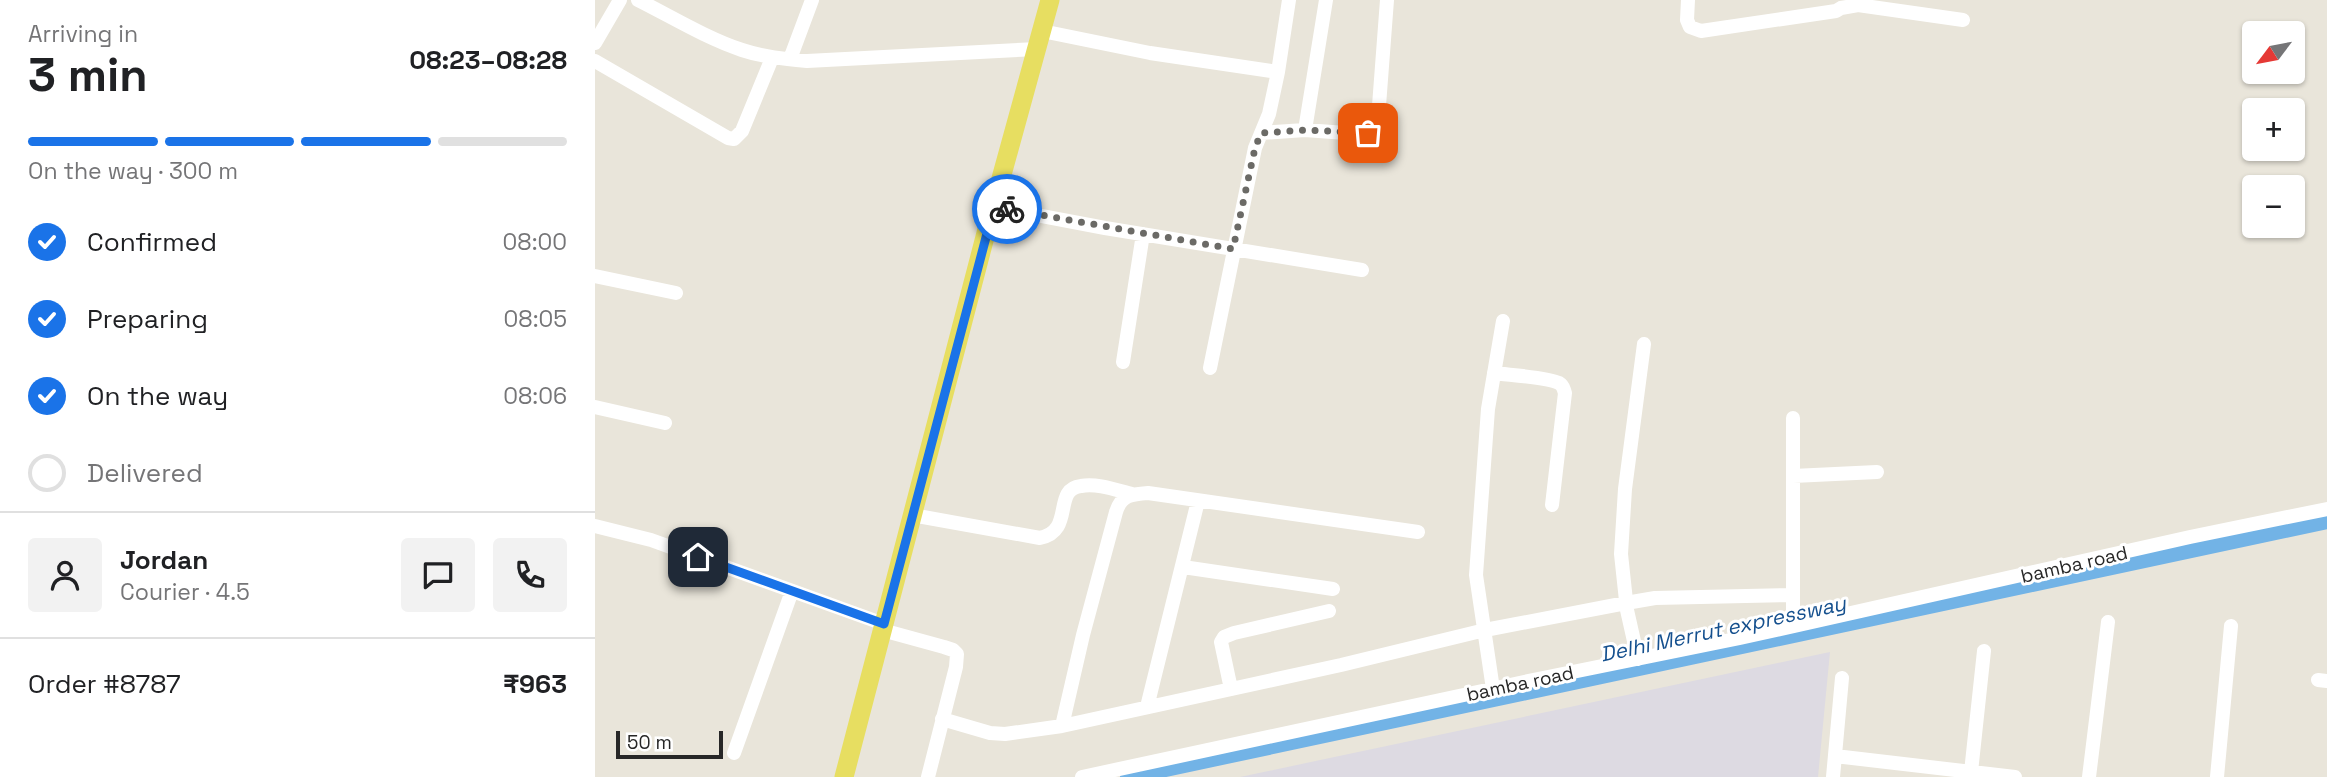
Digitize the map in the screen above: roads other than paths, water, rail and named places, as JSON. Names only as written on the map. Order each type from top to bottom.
[{"type":"main road","points":[[844,777],[1050,0]]},
{"type":"street","points":[[595,43],[620,0]]},
{"type":"street","points":[[638,0],[731,45],[772,58],[807,61],[917,57],[1039,40],[1150,52],[1278,72]]},
{"type":"street","points":[[790,59],[812,0]]},
{"type":"street","points":[[1209,368],[1255,148],[1269,114],[1289,0]]},
{"type":"street","points":[[1305,130],[1326,0]]},
{"type":"street","points":[[1261,133],[1305,130],[1359,134],[1368,133],[1375,128],[1378,119],[1387,0]]},
{"type":"street","points":[[1688,0],[1687,20],[1690,27],[1701,31],[1836,11],[1857,5],[1963,20]]},
{"type":"street","points":[[595,61],[734,139],[741,131],[772,58]]},
{"type":"street","points":[[994,207],[1362,270]]},
{"type":"street","points":[[1123,362],[1143,234]]},
{"type":"street","points":[[595,276],[676,293]]},
{"type":"street","points":[[1493,689],[1476,575],[1488,409],[1503,321]]},
{"type":"street","points":[[1638,659],[1626,603],[1621,554],[1625,489],[1644,344]]},
{"type":"street","points":[[1494,373],[1549,380],[1558,382],[1563,387],[1565,393],[1552,505]]},
{"type":"street","points":[[595,407],[665,423]]},
{"type":"street","points":[[1793,418],[1793,626]]},
{"type":"street","points":[[1793,476],[1877,472]]},
{"type":"street","points":[[912,515],[1040,538],[1056,531],[1070,491],[1077,486],[1090,485],[1132,494],[1148,493],[1418,532]]},
{"type":"street","points":[[1062,726],[1118,503],[1132,494]]},
{"type":"street","points":[[1147,707],[1198,501]]},
{"type":"street","name":"bamba road","points":[[1083,777],[2327,509]]},
{"type":"street","points":[[595,526],[651,540],[883,627],[953,650],[957,654],[956,667],[928,777]]},
{"type":"street","points":[[1182,566],[1333,589]]},
{"type":"street","points":[[733,753],[792,591]]},
{"type":"street","points":[[942,719],[990,733],[1005,734],[1062,726],[1341,665],[1485,630],[1626,603],[1655,598],[1793,595]]},
{"type":"street","points":[[1231,689],[1221,649],[1224,637],[1329,611]]},
{"type":"street","points":[[2089,777],[2108,622]]},
{"type":"street","points":[[2217,777],[2231,626]]},
{"type":"street","points":[[1971,772],[1984,651]]},
{"type":"street","points":[[1833,777],[1842,678]]},
{"type":"street","points":[[1835,755],[2015,777]]},
{"type":"waterway","name":"Delhi Merrut expressway","points":[[1128,777],[2327,521]]}]
